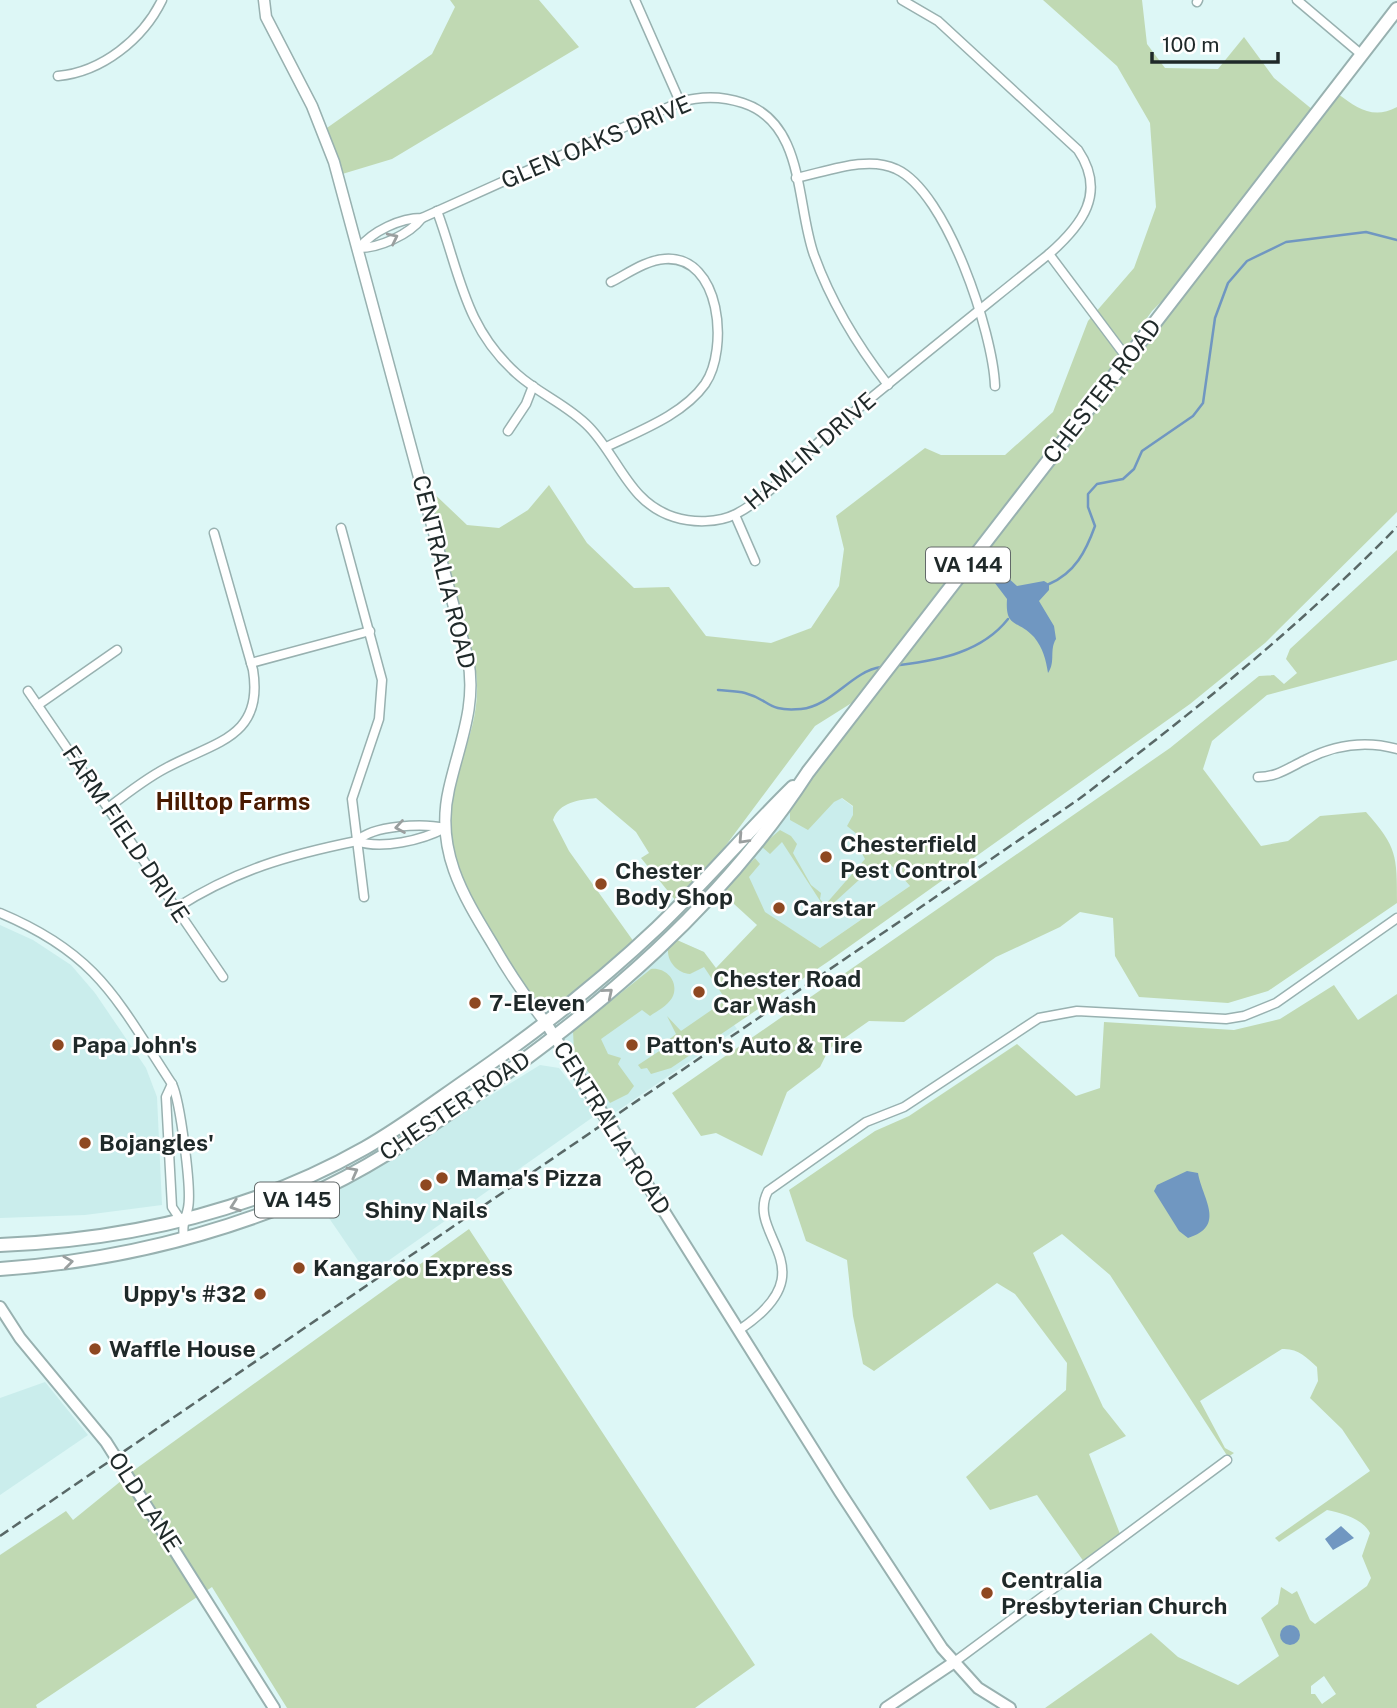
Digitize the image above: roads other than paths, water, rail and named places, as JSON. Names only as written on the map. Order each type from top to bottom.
[{"type":"main road","name":"CHESTER ROAD","points":[[0,1269],[94,1258],[184,1239],[302,1198],[361,1168],[436,1122],[556,1036],[631,974],[715,893],[765,835],[808,772],[1397,9]]},
{"type":"main road","name":"CHESTER ROAD","points":[[0,1245],[109,1237],[182,1222],[271,1193],[366,1147],[546,1023],[656,929],[808,772]]},
{"type":"main road","name":"CENTRALIA ROAD","points":[[546,1023],[844,1498],[953,1663],[978,1688],[1010,1708]]},
{"type":"main road","name":"OLD LANE","points":[[0,1307],[20,1338],[106,1442],[275,1708]]},
{"type":"main road","points":[[886,1708],[953,1663]]},
{"type":"street","points":[[58,76],[74,75],[135,41],[153,19],[162,0]]},
{"type":"street","name":"CENTRALIA ROAD","points":[[264,0],[266,17],[323,130],[359,247],[471,672],[471,707],[449,788],[445,828],[451,867],[463,896],[546,1023]]},
{"type":"street","points":[[635,0],[680,102]]},
{"type":"street","name":"HAMLIN DRIVE","points":[[437,211],[461,292],[477,326],[503,360],[533,386],[577,415],[606,447],[632,489],[663,513],[703,521],[735,514],[777,484],[830,432],[1049,254],[1073,233],[1086,212],[1090,189],[1083,157],[1056,126],[967,45],[929,14],[902,0]]},
{"type":"street","points":[[1297,0],[1362,55]]},
{"type":"street","name":"GLEN OAKS DRIVE","points":[[359,247],[368,237],[411,218],[422,218],[680,102],[723,98],[758,109],[780,132],[796,178],[805,226],[821,274],[846,324],[888,385]]},
{"type":"street","points":[[796,178],[872,164],[894,167],[916,181],[946,223],[979,311],[994,361],[995,386]]},
{"type":"street","points":[[1049,254],[1127,358]]},
{"type":"street","points":[[606,447],[672,413],[699,392],[716,359],[719,330],[710,292],[692,267],[683,262],[657,260],[611,282]]},
{"type":"street","points":[[508,431],[533,386]]},
{"type":"street","points":[[735,514],[755,561]]},
{"type":"street","points":[[341,528],[379,661],[382,699],[374,736],[352,799],[364,897]]},
{"type":"street","points":[[108,808],[163,769],[223,741],[242,727],[254,701],[256,689],[251,663],[214,533]]},
{"type":"street","points":[[251,663],[370,631]]},
{"type":"street","points":[[38,705],[117,650]]},
{"type":"street","name":"FARM FIELD DRIVE","points":[[28,691],[223,977]]},
{"type":"street","points":[[1258,777],[1271,777],[1324,750],[1340,746],[1382,745],[1397,749]]},
{"type":"street","points":[[176,908],[248,869],[278,859],[357,841],[365,833],[426,823],[445,828]]},
{"type":"street","points":[[357,841],[368,845],[428,837],[445,828]]},
{"type":"street","points":[[0,913],[61,944],[94,971],[116,998],[172,1084],[178,1097],[188,1207],[182,1222]]},
{"type":"street","points":[[740,1330],[764,1314],[776,1296],[782,1274],[780,1251],[764,1218],[762,1202],[768,1191],[866,1122],[905,1107],[1039,1018],[1077,1011],[1226,1019],[1261,1011],[1397,918]]},
{"type":"street","points":[[172,1084],[166,1097],[172,1207],[182,1222],[184,1239]]},
{"type":"street","points":[[953,1663],[1227,1460]]},
{"type":"water","points":[[985,570],[1006,576],[1017,586],[1044,581],[1049,584],[1049,590],[1039,601],[1054,626],[1056,639],[1048,673],[1044,654],[1037,641],[1010,619],[1007,599]]},
{"type":"water","points":[[1187,1171],[1198,1173],[1209,1210],[1207,1226],[1200,1233],[1188,1238],[1179,1231],[1154,1191],[1157,1185]]},
{"type":"water","points":[[1341,1526],[1354,1538],[1333,1550],[1325,1539]]},
{"type":"water","points":[[1286,1625],[1294,1625],[1300,1635],[1294,1645],[1286,1645],[1280,1639],[1280,1631]]},
{"type":"waterway","points":[[1049,584],[1073,567],[1092,535],[1095,526],[1088,507],[1088,494],[1097,484],[1123,479],[1134,469],[1142,451],[1193,416],[1203,403],[1215,318],[1228,283],[1247,261],[1286,242],[1366,232],[1397,240]]},
{"type":"waterway","points":[[900,665],[945,657],[973,647],[998,630],[1008,619]]},
{"type":"waterway","points":[[718,690],[745,693],[781,709],[801,709],[823,702],[861,675],[881,667]]},
{"type":"railway","points":[[0,1536],[1079,799],[1243,669],[1321,600],[1397,527]]},
{"type":"place","name":"Chesterfield Pest Control","points":[[826,857]]},
{"type":"place","name":"Chester Body Shop","points":[[601,884]]},
{"type":"place","name":"Carstar","points":[[779,908]]},
{"type":"place","name":"Chester Road Car Wash","points":[[699,992]]},
{"type":"place","name":"7-Eleven","points":[[475,1003]]},
{"type":"place","name":"Papa John's","points":[[58,1045]]},
{"type":"place","name":"Patton's Auto & Tire","points":[[632,1045]]},
{"type":"place","name":"Bojangles'","points":[[85,1143]]},
{"type":"place","name":"Mama's Pizza","points":[[442,1178]]},
{"type":"place","name":"Shiny Nails","points":[[426,1185]]},
{"type":"place","name":"Kangaroo Express","points":[[299,1268]]},
{"type":"place","name":"Uppy's #32","points":[[260,1294]]},
{"type":"place","name":"Waffle House","points":[[95,1349]]},
{"type":"place","name":"Centralia Presbyterian Church","points":[[987,1593]]},
{"type":"district","name":"Hilltop Farms","points":[[233,802]]}]
